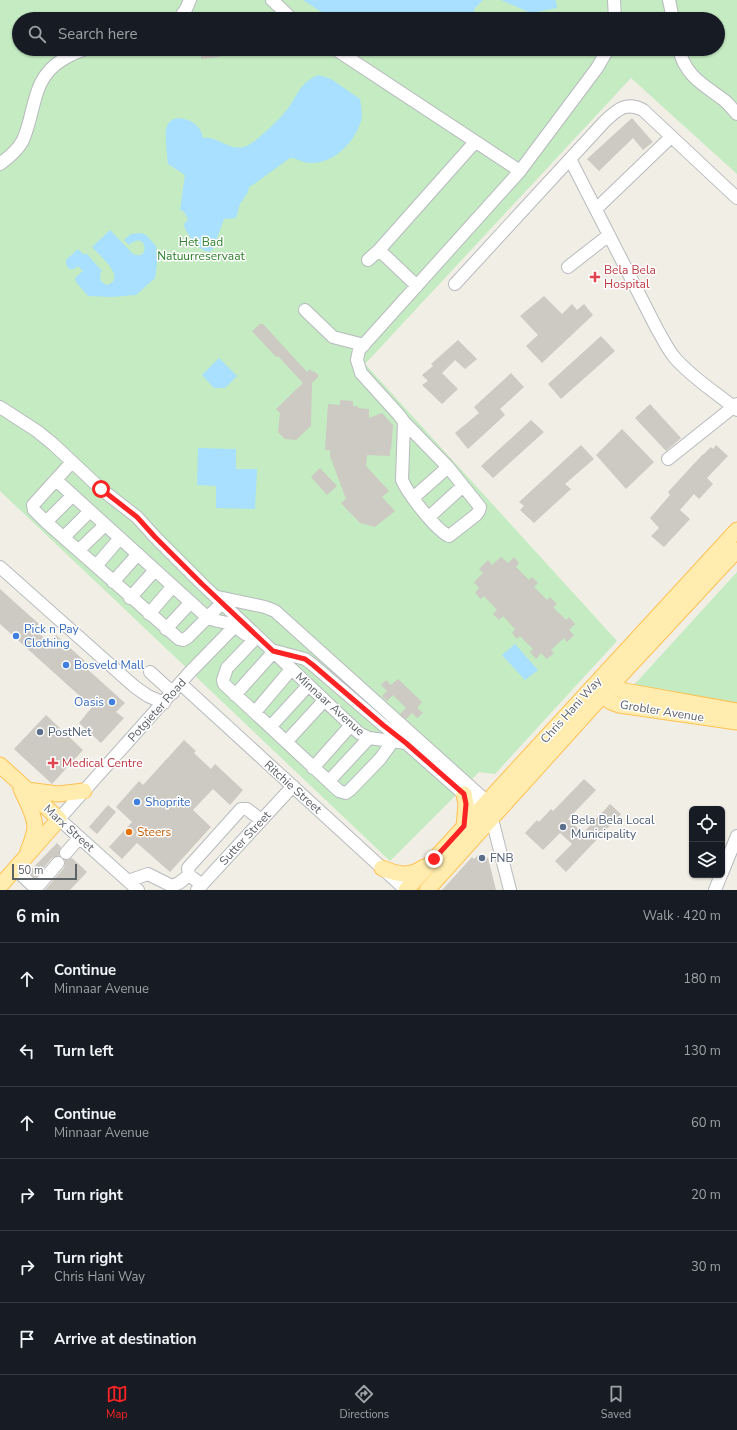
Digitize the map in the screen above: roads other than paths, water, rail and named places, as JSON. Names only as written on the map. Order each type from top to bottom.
[{"type":"main road","name":"Chris Hani Way","points":[[406,890],[464,826],[601,687],[679,603],[737,530]]},
{"type":"main road","name":"Chris Hani Way","points":[[679,603],[737,550]]},
{"type":"main road","name":"Chris Hani Way","points":[[427,890],[495,815],[601,687]]},
{"type":"main road","name":"Grobler Avenue","points":[[601,687],[737,711]]},
{"type":"main road","name":"Grobler Avenue","points":[[601,687],[611,702],[619,705],[737,722]]},
{"type":"main road","name":"Marx Street","points":[[0,765],[59,819]]},
{"type":"main road","points":[[22,786],[58,794],[84,791]]},
{"type":"main road","points":[[22,786],[35,826],[32,840],[25,857]]},
{"type":"main road","points":[[464,794],[466,804],[464,826]]},
{"type":"main road","name":"Potgieter Road","points":[[0,886],[59,819]]},
{"type":"main road","points":[[382,868],[402,875],[421,870],[434,859]]},
{"type":"street","points":[[184,12],[190,0]]},
{"type":"street","points":[[272,0],[285,12]]},
{"type":"street","points":[[614,0],[615,12]]},
{"type":"street","points":[[669,0],[672,12]]},
{"type":"street","points":[[0,164],[12,154],[23,140],[37,92],[43,78],[54,65],[69,56]]},
{"type":"street","points":[[346,56],[520,171]]},
{"type":"street","points":[[404,422],[402,480],[413,498],[444,534],[449,536],[476,515],[480,507],[448,467],[404,422],[361,373],[356,360],[359,350],[520,171],[597,68],[604,56]]},
{"type":"street","points":[[681,56],[690,74],[711,92],[725,101],[737,114]]},
{"type":"street","points":[[455,284],[615,112],[625,107],[635,105],[643,110],[737,198]]},
{"type":"street","points":[[596,208],[671,137]]},
{"type":"street","points":[[368,260],[379,250],[475,142]]},
{"type":"street","points":[[570,159],[657,330],[671,353],[694,375],[736,407],[668,459]]},
{"type":"street","points":[[568,267],[609,235]]},
{"type":"street","points":[[379,250],[417,286]]},
{"type":"street","points":[[305,310],[333,337],[364,345]]},
{"type":"street","name":"Minnaar Avenue","points":[[0,407],[37,431],[101,489],[137,517],[155,537],[271,653],[349,727],[369,738],[406,743]]},
{"type":"street","points":[[72,462],[34,505],[34,510],[46,522],[179,640],[183,640],[188,637],[208,618],[219,600],[265,607],[274,611],[495,815],[510,890]]},
{"type":"street","points":[[413,498],[448,467]]},
{"type":"street","points":[[56,480],[208,618],[228,622],[271,653],[288,673],[321,704],[349,727],[313,768]]},
{"type":"street","points":[[429,517],[463,486]]},
{"type":"street","points":[[46,522],[73,495]]},
{"type":"street","points":[[64,537],[90,511]]},
{"type":"street","points":[[79,550],[105,524]]},
{"type":"street","points":[[96,566],[120,538]]},
{"type":"street","points":[[114,582],[138,554]]},
{"type":"street","points":[[0,567],[135,687],[148,696],[164,703]]},
{"type":"street","points":[[130,598],[155,570]]},
{"type":"street","points":[[149,614],[173,586]]},
{"type":"street","points":[[166,629],[191,602]]},
{"type":"street","name":"Potgieter Road","points":[[59,819],[235,626]]},
{"type":"street","points":[[253,641],[227,668],[223,680],[224,684],[287,741],[313,768],[343,792],[350,790],[380,759],[393,741]]},
{"type":"street","points":[[271,653],[305,659],[406,743],[464,794],[484,805]]},
{"type":"street","points":[[235,695],[271,653]]},
{"type":"street","points":[[150,672],[173,693]]},
{"type":"street","points":[[255,712],[288,673]]},
{"type":"street","name":"Ritchie Street","points":[[181,684],[406,890]]},
{"type":"street","points":[[270,726],[305,689]]},
{"type":"street","points":[[287,741],[321,704]]},
{"type":"street","points":[[329,781],[369,738]]},
{"type":"street","name":"Sutter Street","points":[[199,887],[293,786]]},
{"type":"street","points":[[199,887],[189,875],[188,868],[241,809],[247,809],[261,820]]},
{"type":"street","name":"Marx Street","points":[[59,819],[138,890]]},
{"type":"street","points":[[725,866],[737,836]]},
{"type":"street","points":[[66,853],[79,838]]},
{"type":"street","points":[[15,869],[35,886],[39,885],[58,863]]},
{"type":"street","points":[[128,881],[148,874],[172,886],[179,884],[189,875]]},
{"type":"street","points":[[715,890],[720,878]]},
{"type":"water","points":[[303,0],[483,0],[475,8],[474,12],[321,12]]},
{"type":"water","points":[[501,0],[556,1],[557,8],[529,12]]},
{"type":"water","points":[[318,75],[331,79],[360,99],[362,118],[354,137],[349,144],[335,156],[327,160],[310,163],[290,158],[249,187],[248,192],[240,204],[236,218],[224,219],[213,249],[209,252],[201,249],[191,239],[184,226],[188,219],[180,210],[185,175],[168,164],[166,130],[168,124],[175,119],[185,119],[198,127],[203,138],[214,139],[230,146],[241,148],[251,144],[274,124],[290,106],[302,86]]},
{"type":"water","points":[[110,230],[133,254],[142,254],[144,246],[140,241],[135,241],[129,245],[124,240],[131,234],[141,233],[146,235],[156,246],[157,263],[155,278],[136,295],[112,297],[88,296],[76,282],[75,278],[83,271],[78,266],[74,269],[69,269],[66,264],[66,260],[78,249],[84,255],[86,253],[102,271],[100,279],[103,283],[107,285],[113,282],[114,277],[110,266],[92,247]]},
{"type":"water","points":[[219,358],[237,376],[225,388],[214,388],[202,375]]},
{"type":"water","points":[[198,448],[236,449],[236,469],[257,469],[255,509],[216,508],[216,486],[197,485]]},
{"type":"water","points":[[515,644],[538,670],[525,680],[502,655]]},
{"type":"place","name":"Bela Bela Hospital","points":[[595,277]]},
{"type":"place","name":"Pick n Pay Clothing","points":[[16,636]]},
{"type":"place","name":"Bosveld Mall","points":[[66,665]]},
{"type":"place","name":"Oasis","points":[[112,702]]},
{"type":"place","name":"PostNet","points":[[40,732]]},
{"type":"place","name":"Medical Centre","points":[[53,763]]},
{"type":"place","name":"Shoprite","points":[[137,802]]},
{"type":"place","name":"Bela Bela Local Municipality","points":[[563,827]]},
{"type":"place","name":"Steers","points":[[129,832]]},
{"type":"place","name":"FNB","points":[[482,858]]},
{"type":"park label","name":"Het Bad Natuurreservaat","points":[[201,249]]}]
